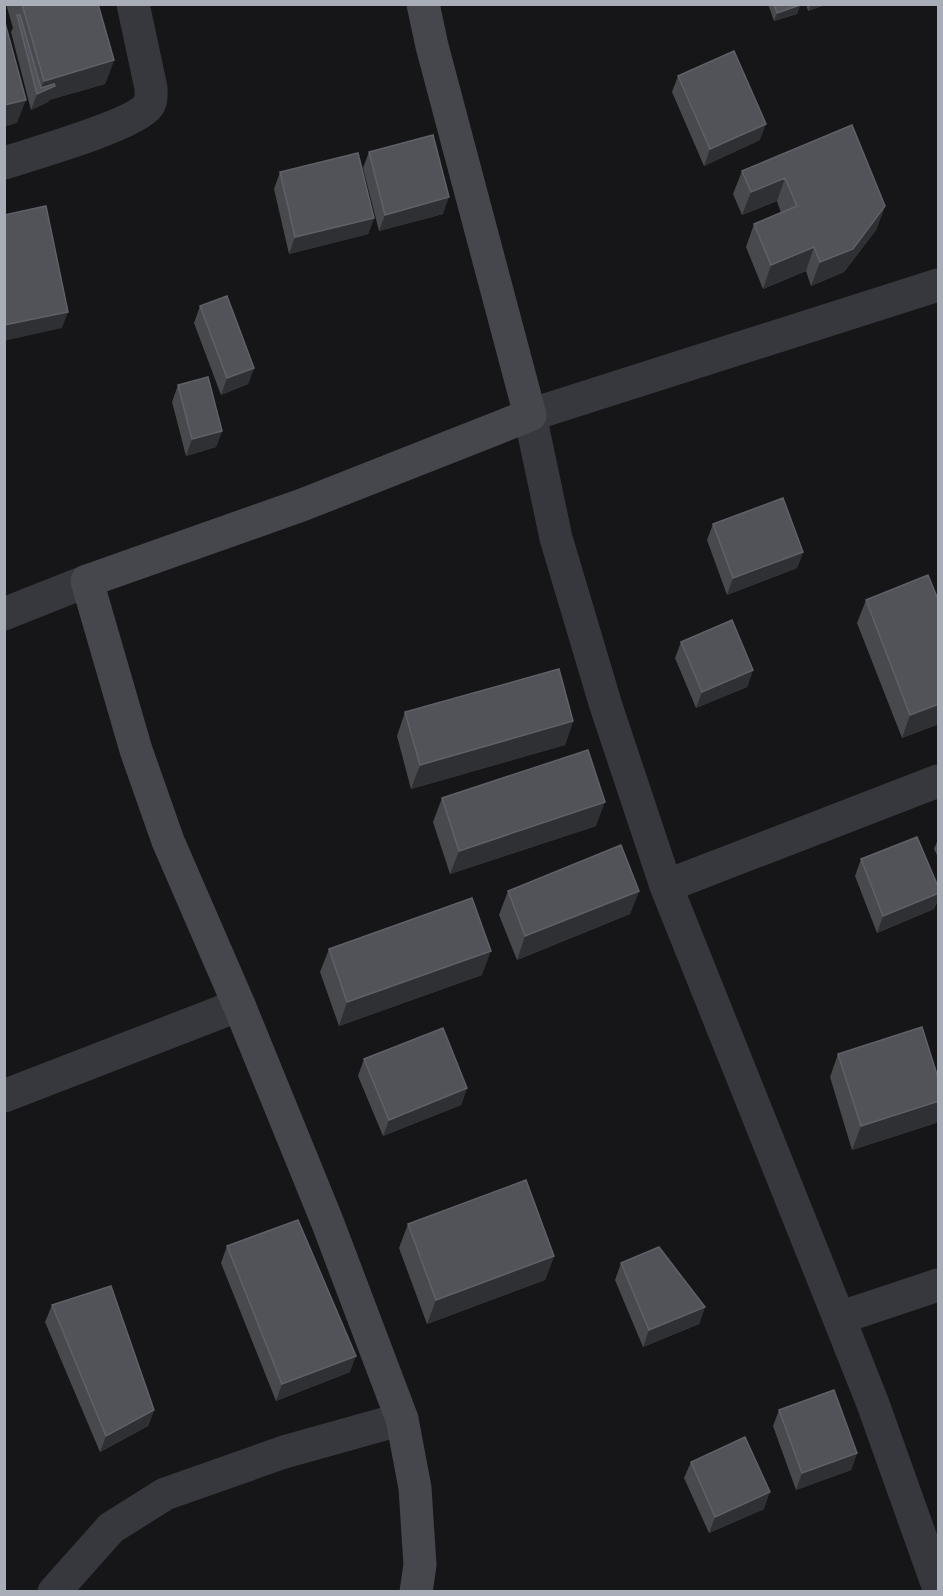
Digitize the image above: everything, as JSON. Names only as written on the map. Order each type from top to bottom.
[{"type":"street","points":[[4,163],[100,132],[138,114],[149,106],[152,97],[151,88],[133,4]]},
{"type":"street","points":[[423,4],[432,46],[530,415],[556,538],[606,706],[666,886],[873,1404],[939,1586]]},
{"type":"street","points":[[4,614],[87,581],[303,505],[530,415],[939,285]]},
{"type":"street","points":[[87,581],[135,750],[168,842],[239,1005],[327,1221],[402,1419],[415,1488],[420,1565],[416,1592]]},
{"type":"street","points":[[666,886],[939,781]]},
{"type":"street","points":[[4,1096],[239,1005]]},
{"type":"street","points":[[839,1318],[939,1286]]},
{"type":"street","points":[[54,1592],[111,1528],[165,1494],[284,1452],[402,1419]]},
{"type":"building","points":[[22,4],[98,4],[114,60],[44,81]]},
{"type":"building","points":[[774,4],[800,4],[800,5],[777,13]]},
{"type":"building","points":[[17,15],[20,15],[41,88],[54,84],[55,86],[37,94]]},
{"type":"building","points":[[4,19],[26,100],[4,105]]},
{"type":"building","points":[[734,51],[766,124],[710,149],[678,76]]},
{"type":"building","points":[[852,125],[885,206],[853,249],[820,262],[814,247],[771,265],[754,224],[797,206],[785,178],[751,192],[742,171]]},
{"type":"building","points":[[433,135],[449,197],[385,215],[369,152]]},
{"type":"building","points":[[358,153],[374,218],[295,237],[280,172]]},
{"type":"building","points":[[46,206],[68,312],[4,325],[4,215]]},
{"type":"building","points":[[227,296],[254,368],[227,378],[200,306]]},
{"type":"building","points":[[208,377],[222,431],[192,439],[178,385]]},
{"type":"building","points":[[783,498],[803,552],[733,578],[713,524]]},
{"type":"building","points":[[928,575],[939,602],[939,704],[910,715],[866,600]]},
{"type":"building","points":[[732,620],[753,670],[702,692],[681,642]]},
{"type":"building","points":[[559,669],[573,721],[420,765],[405,712]]},
{"type":"building","points":[[588,750],[605,802],[459,851],[442,798]]},
{"type":"building","points":[[917,837],[939,893],[883,916],[861,859]]},
{"type":"building","points":[[621,845],[639,891],[525,936],[508,891]]},
{"type":"building","points":[[472,898],[491,951],[347,1002],[329,949]]},
{"type":"building","points":[[922,1027],[939,1081],[939,1101],[861,1126],[838,1054]]},
{"type":"building","points":[[443,1028],[467,1088],[389,1120],[364,1059]]},
{"type":"building","points":[[526,1180],[554,1256],[436,1300],[408,1224]]},
{"type":"building","points":[[298,1220],[356,1356],[282,1384],[227,1246]]},
{"type":"building","points":[[659,1247],[705,1307],[649,1330],[621,1263]]},
{"type":"building","points":[[111,1286],[154,1410],[106,1436],[52,1305]]},
{"type":"building","points":[[834,1390],[857,1453],[802,1473],[779,1410]]},
{"type":"building","points":[[745,1437],[770,1492],[715,1517],[691,1462]]}]
